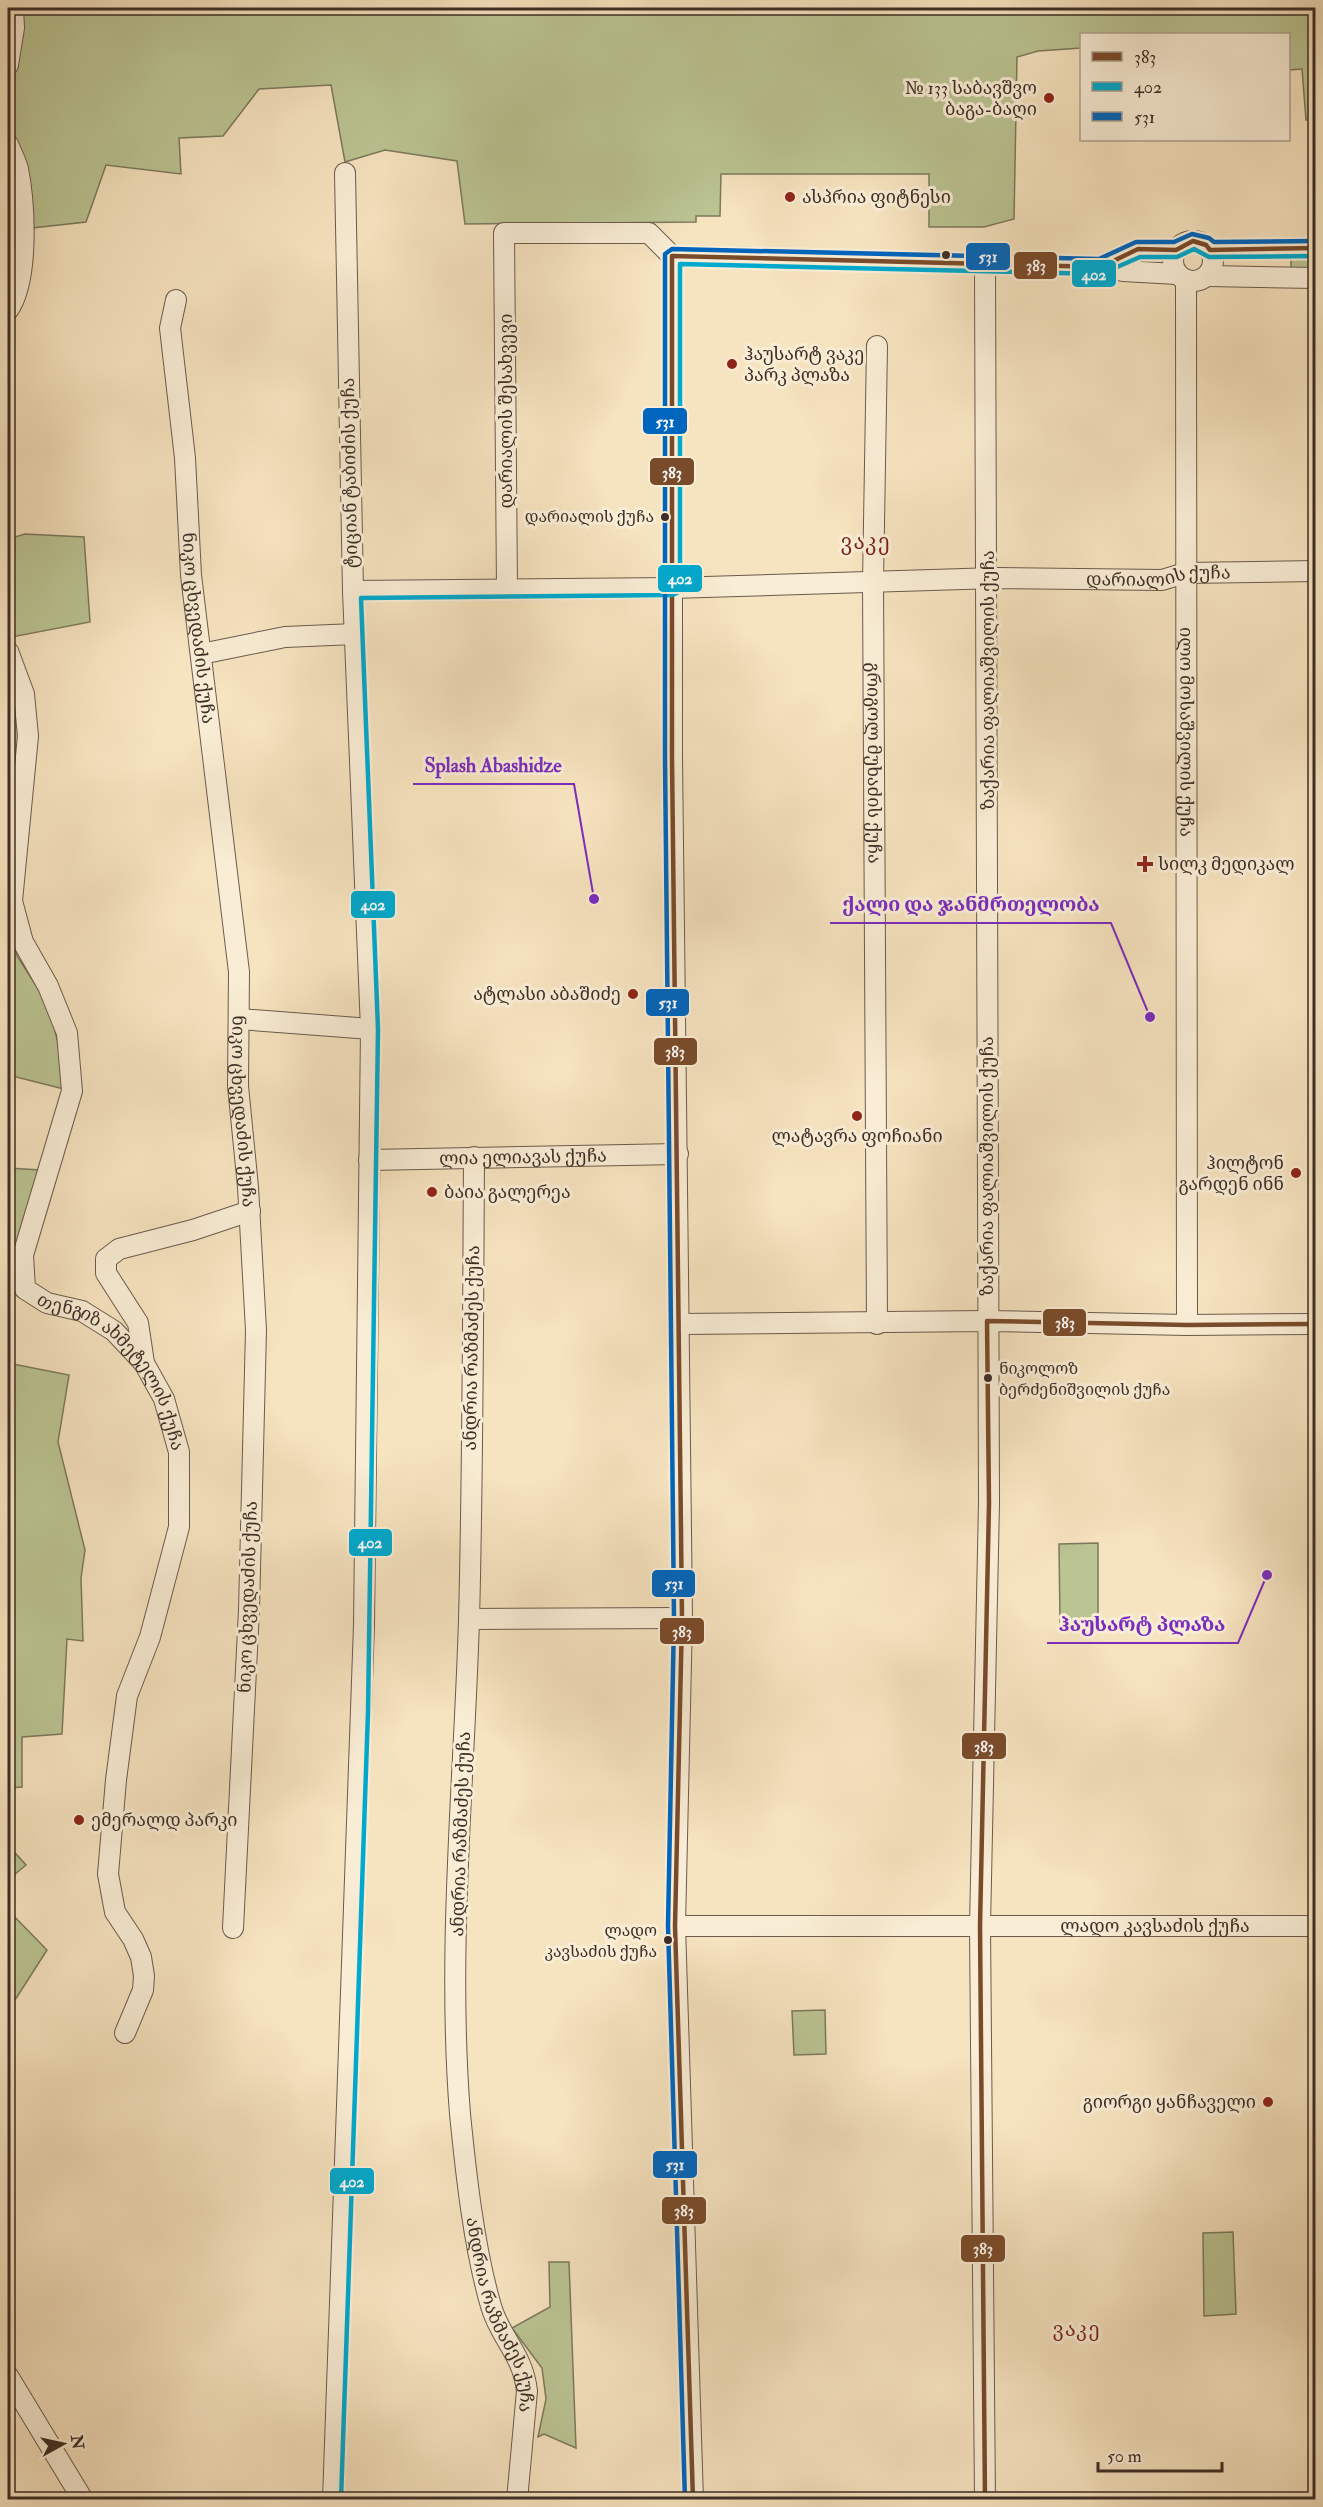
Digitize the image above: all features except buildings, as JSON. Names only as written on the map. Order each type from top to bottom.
[{"type":"street","points":[[8,65],[14,28],[13,8]]},
{"type":"street","points":[[8,144],[18,168],[22,229],[22,273],[14,301],[8,310]]},
{"type":"street","name":"ტიციან ტაბიძის ქუჩა","points":[[333,2499],[363,1636],[371,1029],[353,591],[345,173]]},
{"type":"street","name":"დარიალის შესახვევი","points":[[507,589],[504,233],[649,232],[672,256]]},
{"type":"street","points":[[1101,267],[1138,249],[1176,250],[1193,241],[1206,245],[1210,250],[1214,263],[1208,276]]},
{"type":"street","points":[[1210,250],[1316,248]]},
{"type":"street","points":[[1176,250],[1173,262],[1182,277]]},
{"type":"street","points":[[693,2499],[675,1926],[682,1618],[672,794],[672,256],[1101,267],[1182,277],[1196,282],[1208,276],[1316,278]]},
{"type":"street","name":"ზაქარია ფალიაშვილის ქუჩა","points":[[985,2499],[980,1926],[989,1503],[986,264]]},
{"type":"street","name":"ილო მოსაშვილის ქუჩა","points":[[1182,277],[1187,1325]]},
{"type":"street","name":"ნიკო ცხვედაძის ქუჩა","points":[[176,300],[170,328],[185,458],[192,575],[239,972],[238,1086],[250,1211],[256,1330],[248,1622],[233,1928]]},
{"type":"street","name":"გრიგოლ მუხაძის ქუჩა","points":[[877,346],[873,582],[877,1324]]},
{"type":"street","name":"დარიალის ქუჩა","points":[[353,591],[672,588],[988,578],[1162,580],[1185,573],[1316,571]]},
{"type":"street","points":[[201,654],[285,638],[356,634]]},
{"type":"street","name":"თენგიზ ახმეტელის ქუჩა","points":[[8,651],[24,694],[28,736],[12,901],[23,942],[48,986],[67,1033],[72,1091],[22,1255],[25,1289],[47,1303],[82,1311],[114,1331],[144,1363],[164,1399],[179,1452],[179,1527],[150,1637],[127,1696],[116,1780],[108,1874],[116,1912],[141,1957],[144,1976],[143,1990],[125,2033]]},
{"type":"street","points":[[239,1019],[371,1029]]},
{"type":"street","name":"ლია ელიავას ქუჩა","points":[[369,1160],[678,1154]]},
{"type":"street","name":"ანდრია რაზმაძეს ქუჩა","points":[[474,1157],[469,1619],[457,1913],[460,2113],[482,2265],[492,2309],[520,2360],[525,2374],[527,2391],[517,2499]]},
{"type":"street","points":[[144,1363],[138,1323],[106,1273],[106,1259],[119,1249],[194,1230],[250,1211]]},
{"type":"street","points":[[680,1324],[877,1324],[987,1321],[1187,1325],[1316,1324]]},
{"type":"street","points":[[469,1619],[682,1618]]},
{"type":"street","name":"ლადო კავსაძის ქუჩა","points":[[675,1926],[1313,1926]]},
{"type":"street","points":[[8,2376],[83,2499]]},
{"type":"green space","points":[[8,8],[1315,8],[1315,120],[1306,120],[1302,69],[1290,70],[1290,33],[1080,33],[1080,48],[1038,51],[1017,57],[1014,219],[984,227],[929,227],[929,174],[721,174],[720,216],[696,216],[696,222],[465,224],[457,161],[385,150],[345,162],[331,85],[259,89],[223,136],[179,138],[181,174],[106,165],[86,222],[23,229],[15,236],[8,285]]},
{"type":"green space","points":[[1315,256],[1315,271],[1291,271],[1291,257]]},
{"type":"green space","points":[[25,534],[84,537],[90,622],[12,637],[8,624],[8,539]]},
{"type":"green space","points":[[8,669],[15,690],[19,734],[8,846]]},
{"type":"green space","points":[[8,916],[17,956],[48,1004],[65,1070],[64,1089],[8,1075]]},
{"type":"green space","points":[[8,1168],[40,1170],[17,1254],[8,1257]]},
{"type":"green space","points":[[8,1363],[69,1375],[58,1442],[85,1550],[81,1578],[83,1641],[67,1639],[62,1734],[22,1737],[22,1787],[8,1788]]},
{"type":"green space","points":[[1098,1543],[1098,1621],[1060,1622],[1059,1544]]},
{"type":"green space","points":[[8,1845],[26,1865],[8,1880]]},
{"type":"green space","points":[[8,1910],[47,1950],[8,2011]]},
{"type":"green space","points":[[825,2010],[826,2054],[794,2055],[792,2011]]},
{"type":"green space","points":[[1233,2232],[1236,2314],[1204,2316],[1203,2233]]},
{"type":"green space","points":[[549,2262],[569,2262],[576,2448],[544,2434],[538,2437],[546,2399],[542,2368],[512,2328],[550,2307]]},
{"type":"transit line","name":"531","points":[[685,2500],[668,1926],[674,1618],[665,758],[665,254],[672,249],[1099,259],[1136,242],[1174,242],[1192,234],[1209,238],[1214,242],[1316,241]]},
{"type":"transit line","name":"383","points":[[693,2500],[675,1926],[682,1618],[672,758],[672,256],[1101,267],[1138,249],[1176,250],[1193,241],[1206,245],[1210,250],[1316,248]]},
{"type":"transit line","name":"402","points":[[341,2500],[368,1712],[378,1029],[361,598],[672,595],[677,593],[680,588],[680,264],[1101,274],[1140,257],[1177,257],[1194,249],[1209,257],[1316,256]]},
{"type":"transit line","name":"383","points":[[985,2500],[980,1926],[989,1503],[987,1321],[1187,1325],[1316,1324]]},
{"type":"place","name":"№ 133 საბავშვო ბაგა-ბაღი","points":[[1049,98]]},
{"type":"place","name":"ასპრია ფიტნესი","points":[[790,197]]},
{"type":"place","name":"ჰაუსარტ ვაკე პარკ პლაზა","points":[[732,364]]},
{"type":"place","name":"დარიალის ქუჩა","points":[[665,517]]},
{"type":"place","name":"სილკ მედიკალ","points":[[1145,864]]},
{"type":"place","name":"Splash Abashidze","points":[[594,899]]},
{"type":"place","name":"ატლასი აბაშიძე","points":[[633,994]]},
{"type":"place","name":"ქალი და ჯანმრთელობა","points":[[1150,1017]]},
{"type":"place","name":"ლატავრა ფოჩიანი","points":[[857,1116]]},
{"type":"place","name":"ჰილტონ გარდენ ინნ","points":[[1296,1173]]},
{"type":"place","name":"ბაია გალერეა","points":[[432,1192]]},
{"type":"place","name":"ნიკოლოზ ბერძენიშვილის ქუჩა","points":[[988,1378]]},
{"type":"place","name":"ჰაუსარტ პლაზა","points":[[1267,1575]]},
{"type":"place","name":"ემერალდ პარკი","points":[[79,1820]]},
{"type":"place","name":"ლადო კავსაძის ქუჩა","points":[[668,1940]]},
{"type":"place","name":"გიორგი ყანჩაველი","points":[[1268,2102]]},
{"type":"district","name":"ვაკე","points":[[866,542]]},
{"type":"district","name":"ვაკე","points":[[1077,2329]]}]
